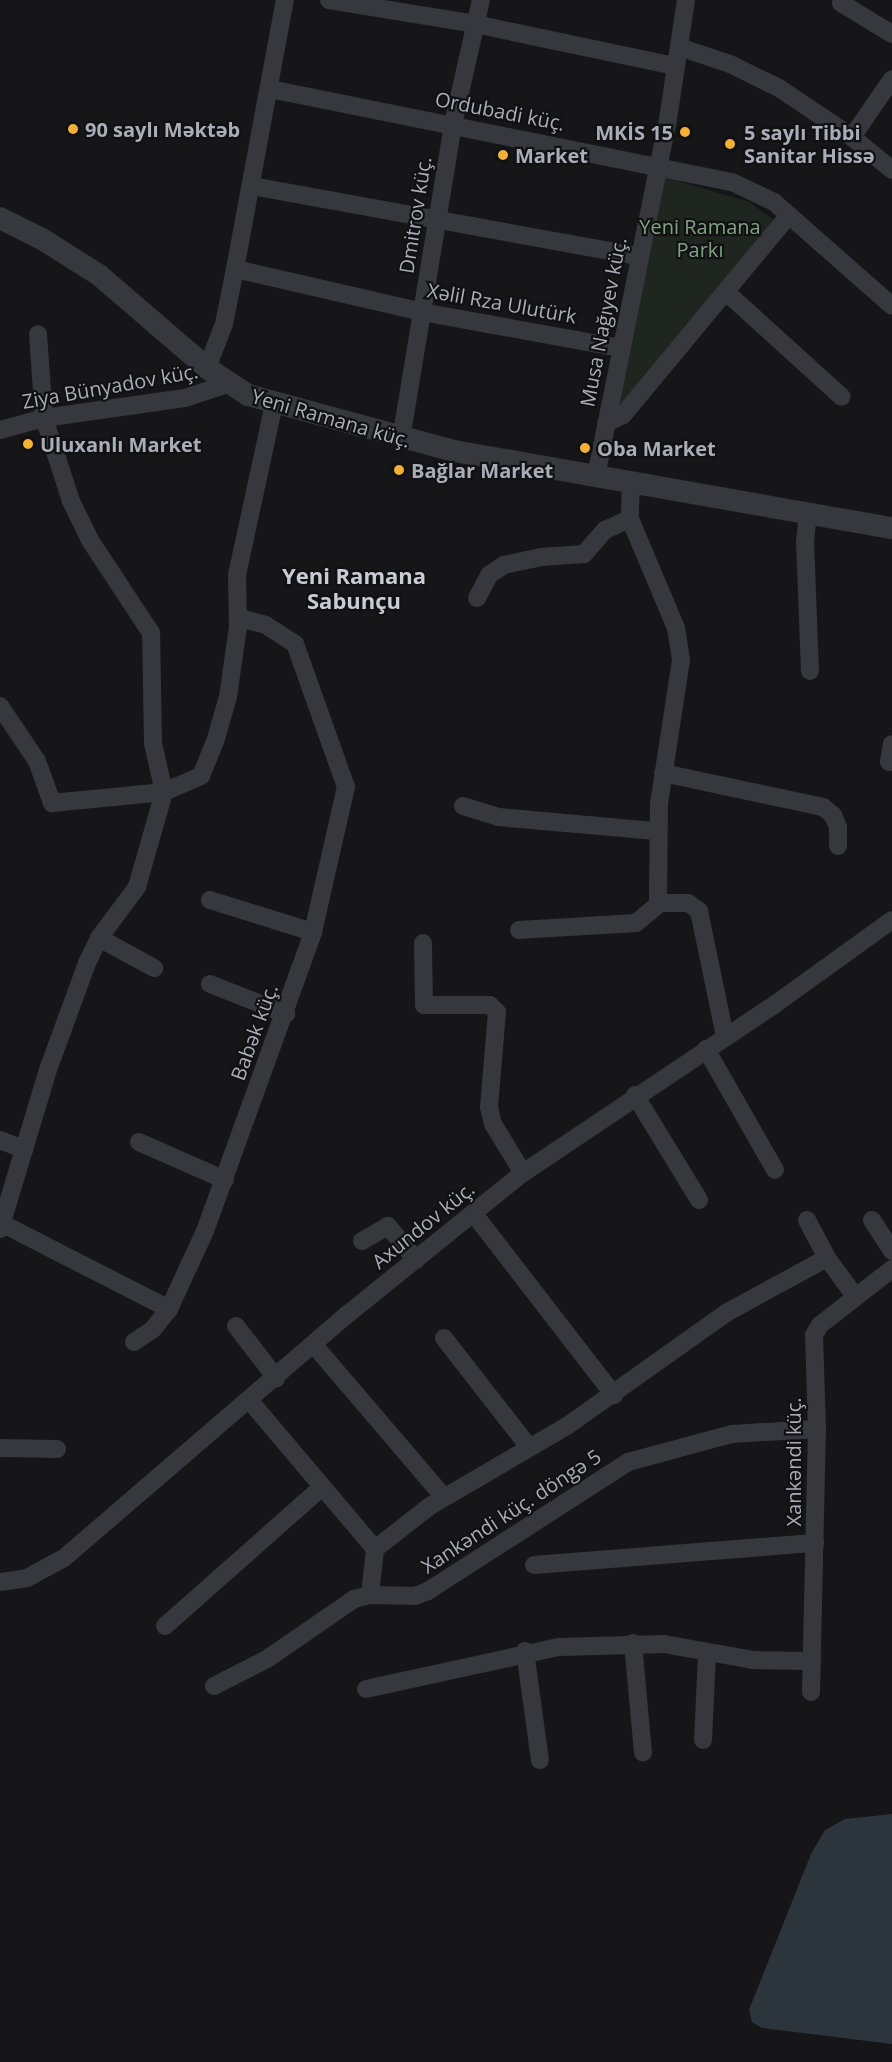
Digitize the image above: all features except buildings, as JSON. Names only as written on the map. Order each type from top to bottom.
[{"type":"street","points":[[207,368],[224,324],[252,186],[285,0]]},
{"type":"street","points":[[329,0],[475,24],[675,66]]},
{"type":"street","name":"Dmitrov küç.","points":[[401,439],[453,124],[481,0]]},
{"type":"street","name":"Musa Nağıyev küç.","points":[[596,476],[638,255],[658,165],[686,0]]},
{"type":"street","points":[[841,3],[892,34]]},
{"type":"street","points":[[679,47],[730,64],[779,88],[852,137],[892,170]]},
{"type":"street","points":[[852,137],[892,80]]},
{"type":"street","name":"Ordubadi küç.","points":[[270,89],[658,165],[732,182],[761,194],[789,215],[892,306]]},
{"type":"street","points":[[252,186],[638,255]]},
{"type":"street","points":[[606,423],[623,415],[789,215]]},
{"type":"street","name":"Yeni Ramana küç.","points":[[0,218],[42,239],[99,275],[227,384],[274,404],[401,439],[892,528]]},
{"type":"street","name":"Xəlil Rza Ulutürk","points":[[235,269],[422,312],[620,348]]},
{"type":"street","points":[[726,292],[842,397]]},
{"type":"street","points":[[38,334],[44,418],[71,501],[90,540],[151,633],[153,743],[164,792],[136,887],[99,938],[50,1067],[1,1226],[169,1309]]},
{"type":"street","name":"Ziya Bünyadov küç.","points":[[0,430],[44,418],[185,398],[227,384]]},
{"type":"street","points":[[0,706],[37,761],[52,803],[164,792],[194,782],[207,764],[228,697],[239,618],[237,575],[274,404]]},
{"type":"street","points":[[631,481],[630,519],[680,645],[681,676],[663,773],[656,831],[660,903]]},
{"type":"street","points":[[808,513],[805,541],[810,671]]},
{"type":"street","points":[[477,598],[489,575],[504,565],[542,557],[584,554],[604,530],[630,519]]},
{"type":"street","name":"Babək küç.","points":[[134,1342],[153,1329],[169,1309],[225,1180],[286,1014],[313,932],[345,804],[344,771],[295,644],[266,625],[239,618]]},
{"type":"street","points":[[663,773],[823,807],[833,815],[838,827],[838,846]]},
{"type":"street","points":[[464,806],[498,817],[656,831]]},
{"type":"street","points":[[210,900],[313,932]]},
{"type":"street","points":[[519,930],[636,923],[660,903],[688,903],[699,911],[725,1036]]},
{"type":"street","name":"Axundov küç.","points":[[0,1582],[27,1578],[64,1558],[314,1345],[523,1173],[892,920]]},
{"type":"street","points":[[99,938],[154,968]]},
{"type":"street","points":[[423,944],[424,1005],[490,1005],[497,1012],[489,1107],[493,1124],[523,1173]]},
{"type":"street","points":[[210,984],[286,1014]]},
{"type":"street","points":[[706,1049],[775,1170]]},
{"type":"street","points":[[635,1095],[699,1200]]},
{"type":"street","points":[[0,1140],[24,1149]]},
{"type":"street","points":[[139,1142],[225,1180]]},
{"type":"street","points":[[474,1214],[614,1395]]},
{"type":"street","points":[[807,1220],[827,1258],[855,1296]]},
{"type":"street","points":[[872,1220],[892,1251]]},
{"type":"street","points":[[362,1241],[388,1226],[416,1260]]},
{"type":"street","points":[[375,1549],[444,1497],[614,1395],[726,1313],[827,1258]]},
{"type":"street","name":"Xankəndi küç.","points":[[812,1692],[817,1429],[814,1335],[820,1325],[892,1269]]},
{"type":"street","points":[[236,1326],[276,1378]]},
{"type":"street","points":[[444,1338],[529,1447]]},
{"type":"street","points":[[314,1345],[444,1497]]},
{"type":"street","points":[[249,1401],[375,1549],[370,1595]]},
{"type":"street","name":"Xankəndi küç. döngə 5","points":[[214,1686],[267,1659],[354,1599],[370,1595],[415,1596],[428,1591],[628,1462],[732,1434],[817,1429]]},
{"type":"street","points":[[0,1448],[57,1449]]},
{"type":"street","points":[[165,1626],[322,1487]]},
{"type":"street","points":[[534,1565],[815,1543]]},
{"type":"street","points":[[366,1689],[525,1652],[633,1643],[663,1644],[707,1654],[753,1660],[812,1661]]},
{"type":"street","points":[[633,1643],[643,1753]]},
{"type":"street","points":[[525,1652],[540,1761]]},
{"type":"street","points":[[703,1740],[707,1654]]},
{"type":"green space","name":"Yeni Ramana Parkı","points":[[664,177],[749,202],[775,221],[628,400],[613,406]]},
{"type":"shaded area","points":[[892,1814],[892,2044],[762,2028],[752,2022],[749,2010],[811,1854],[825,1830],[845,1819]]},
{"type":"place","name":"90 saylı Məktəb","points":[[73,129]]},
{"type":"place","name":"MKİS 15","points":[[685,132]]},
{"type":"place","name":"5 saylı Tibbi Sanitar Hissə","points":[[730,144]]},
{"type":"place","name":"Market","points":[[503,155]]},
{"type":"place","name":"Uluxanlı Market","points":[[28,444]]},
{"type":"place","name":"Oba Market","points":[[585,448]]},
{"type":"place","name":"Bağlar Market","points":[[399,470]]},
{"type":"district","name":"Yeni Ramana Sabunçu","points":[[354,588]]}]
